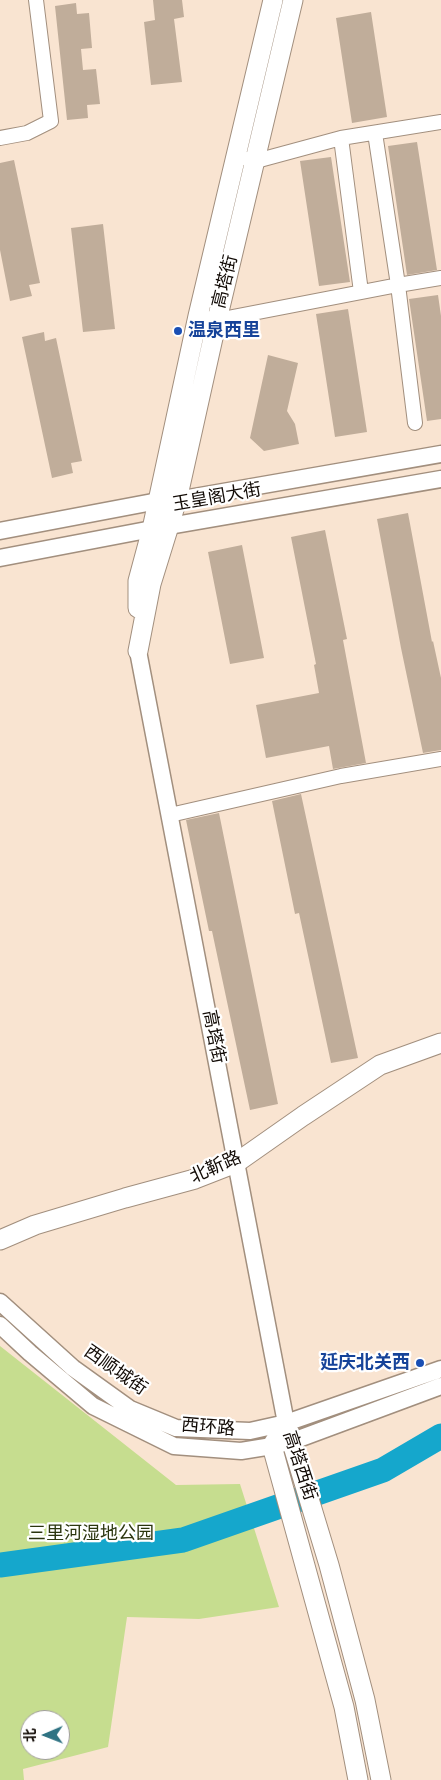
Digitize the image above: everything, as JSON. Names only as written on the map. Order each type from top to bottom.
[{"type":"main road","name":"高塔街","points":[[168,501],[198,316],[273,0]]},
{"type":"main road","name":"高塔街","points":[[138,651],[138,581],[161,528],[217,320],[293,0]]},
{"type":"main road","name":"北靳路","points":[[0,1240],[35,1225],[195,1179],[236,1163],[380,1065],[441,1043]]},
{"type":"main road","name":"高塔西街","points":[[286,1423],[293,1441],[329,1566],[365,1700],[381,1780]]},
{"type":"main road","name":"高塔西街","points":[[286,1423],[272,1446],[344,1708],[358,1780]]},
{"type":"street","points":[[0,138],[27,133],[51,120],[36,0]]},
{"type":"street","points":[[236,156],[256,161],[340,138],[441,122]]},
{"type":"street","points":[[375,133],[398,285],[415,423]]},
{"type":"street","points":[[340,138],[361,292]]},
{"type":"street","points":[[198,316],[217,320],[441,278]]},
{"type":"street","name":"玉皇阁大街","points":[[0,531],[441,454]]},
{"type":"street","name":"玉皇阁大街","points":[[0,558],[161,528],[441,480]]},
{"type":"street","name":"高塔街","points":[[138,651],[286,1423]]},
{"type":"street","points":[[170,815],[341,776],[441,760]]},
{"type":"street","name":"西顺城街","points":[[0,1302],[73,1368],[130,1410],[176,1428],[250,1431],[286,1423]]},
{"type":"street","name":"西环路","points":[[0,1325],[93,1406],[174,1446],[241,1451],[293,1441]]},
{"type":"street","points":[[286,1423],[441,1369]]},
{"type":"street","points":[[293,1441],[441,1386]]},
{"type":"green space","name":"三里河湿地公园","points":[[0,1346],[176,1485],[240,1484],[279,1607],[199,1619],[127,1617],[108,1747],[70,1757],[70,1710],[20,1710],[20,1760],[58,1760],[23,1769],[24,1780],[0,1780]]},
{"type":"building","points":[[153,0],[182,0],[184,17],[174,19],[182,82],[151,85],[144,22],[155,20]]},
{"type":"building","points":[[76,3],[77,14],[89,13],[92,48],[81,49],[83,70],[96,69],[100,104],[87,105],[88,118],[67,120],[55,6]]},
{"type":"building","points":[[371,12],[387,117],[352,123],[336,18]]},
{"type":"building","points":[[417,142],[437,270],[407,275],[388,146]]},
{"type":"building","points":[[331,157],[350,282],[319,286],[300,161]]},
{"type":"building","points":[[14,160],[40,283],[29,285],[32,296],[10,301],[0,250],[0,163]]},
{"type":"building","points":[[103,224],[115,329],[83,332],[71,228]]},
{"type":"building","points":[[438,295],[441,316],[441,419],[427,421],[409,299]]},
{"type":"building","points":[[348,309],[367,432],[335,437],[316,314]]},
{"type":"building","points":[[44,332],[45,341],[56,338],[82,461],[71,463],[73,473],[52,478],[22,337]]},
{"type":"building","points":[[268,355],[298,363],[287,411],[295,424],[299,444],[264,451],[250,438]]},
{"type":"building","points":[[408,513],[432,642],[441,678],[441,750],[423,753],[377,519]]},
{"type":"building","points":[[325,530],[347,639],[343,640],[366,763],[333,769],[329,746],[266,758],[256,705],[319,693],[314,665],[316,664],[291,537]]},
{"type":"building","points":[[242,545],[264,658],[230,664],[208,552]]},
{"type":"building","points":[[301,794],[358,1058],[331,1063],[299,913],[295,914],[272,801]]},
{"type":"building","points":[[219,813],[278,1104],[250,1110],[186,820]]},
{"type":"waterway","points":[[0,1565],[183,1540],[383,1470],[441,1436]]},
{"type":"place","name":"温泉西里","points":[[178,331]]},
{"type":"place","name":"延庆北关西","points":[[420,1363]]}]
